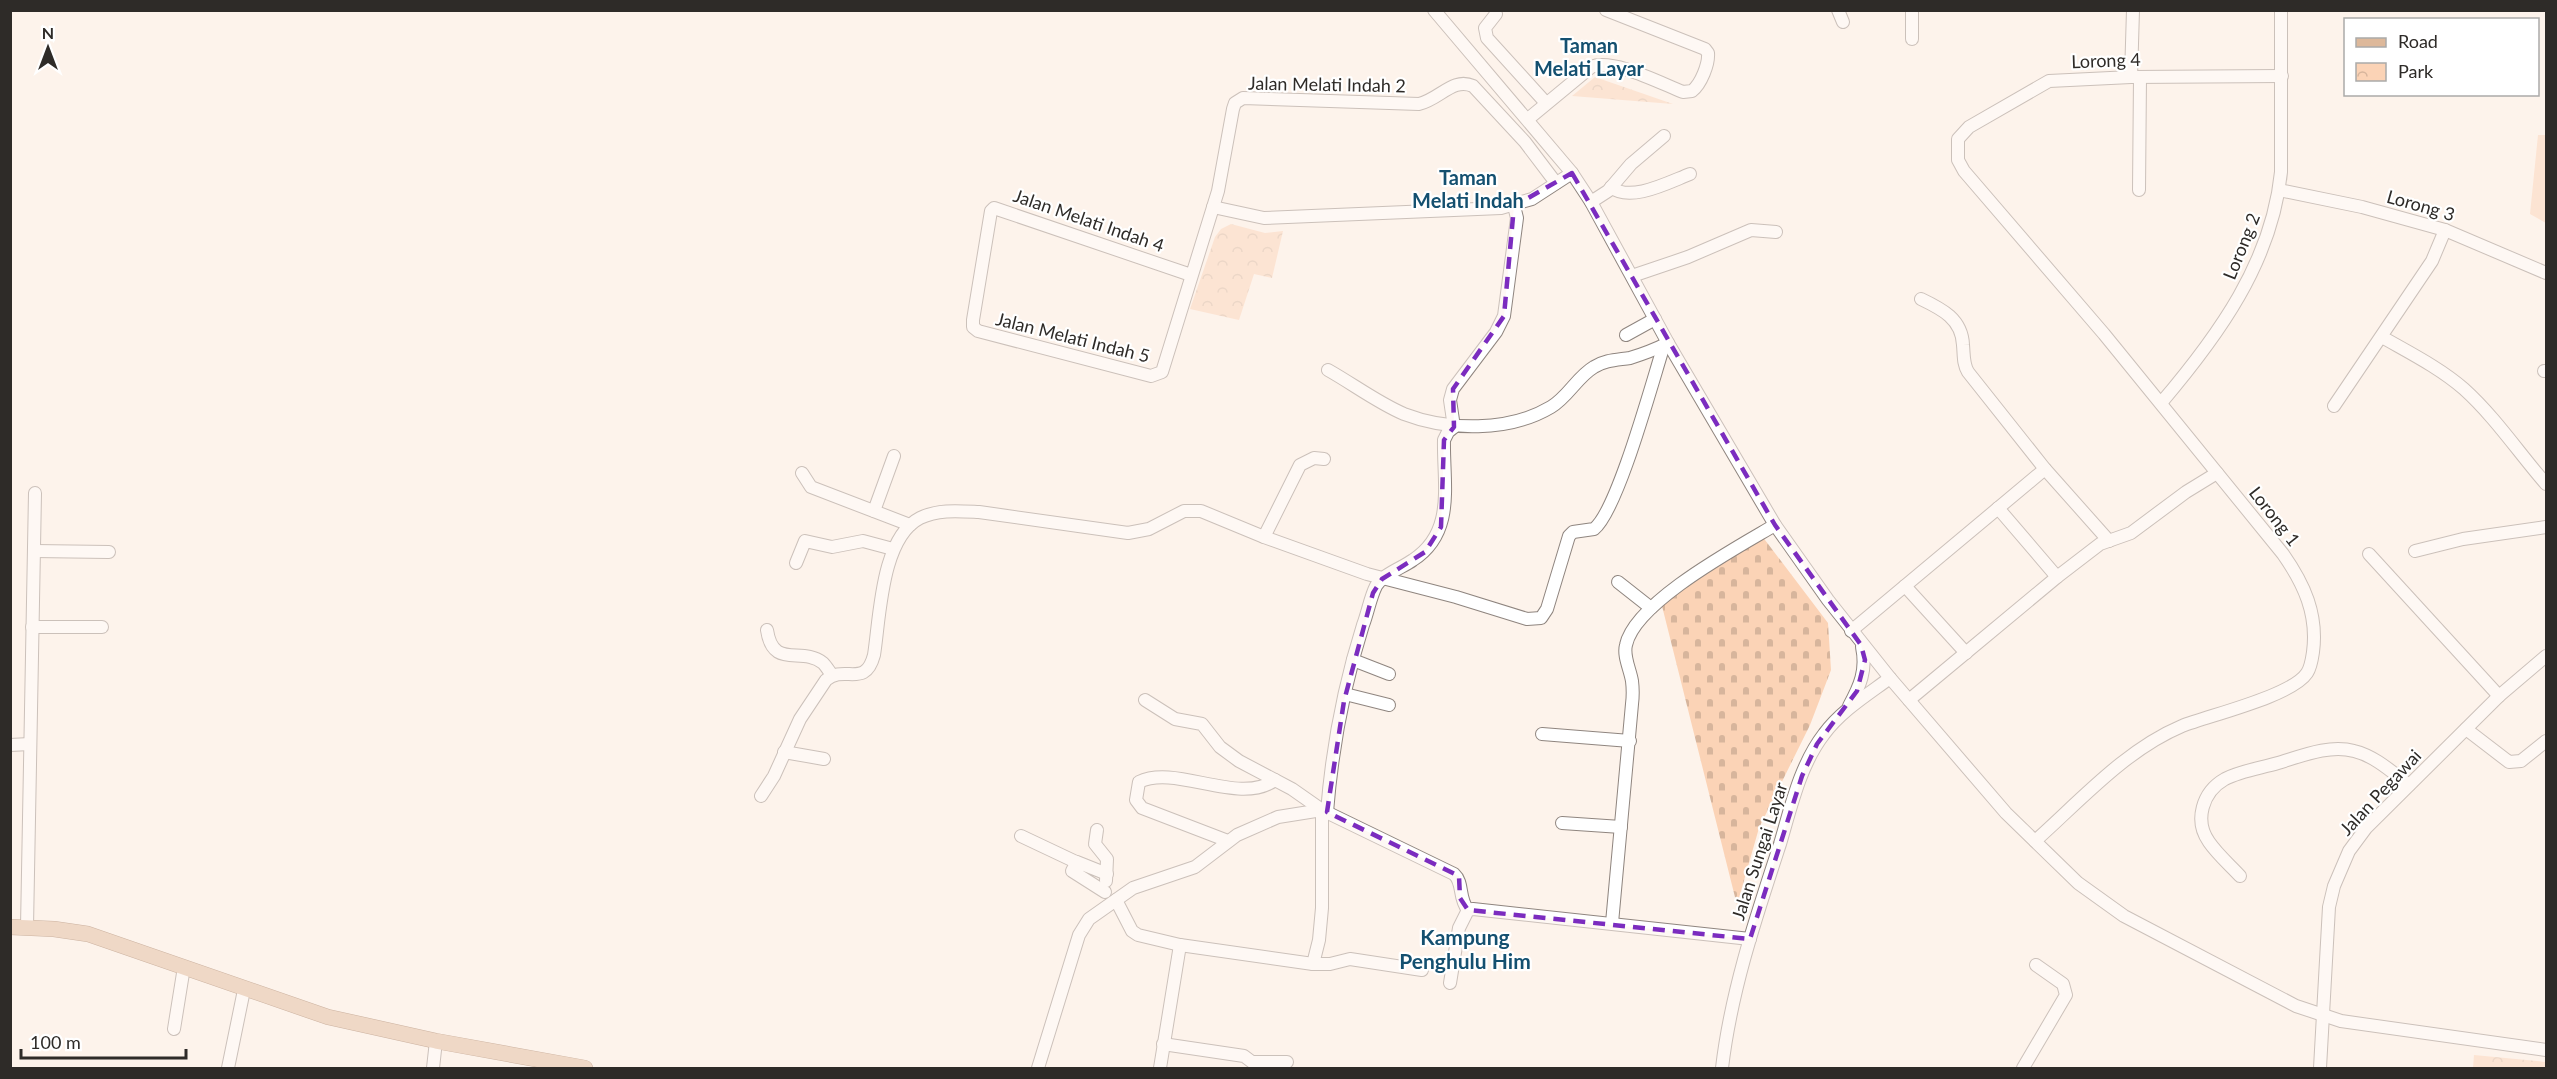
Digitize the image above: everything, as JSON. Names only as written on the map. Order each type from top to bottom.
[{"type":"main road","points":[[10,927],[88,934],[244,990],[328,1017],[436,1041],[585,1068]]},
{"type":"street","points":[[1434,10],[1572,173],[1591,202],[1632,276],[1666,344],[1775,525],[1851,631],[2007,813],[2078,883],[2124,916],[2296,1006],[2322,1017],[2387,1029],[2547,1050]]},
{"type":"street","points":[[1528,119],[1591,67],[1604,63],[1683,92],[1692,92],[1698,85],[1708,60],[1708,53],[1705,49],[1606,10]]},
{"type":"street","points":[[1912,10],[1912,39]]},
{"type":"street","points":[[2133,10],[2139,190]]},
{"type":"street","name":"Lorong 2","points":[[2161,404],[2211,338],[2249,281],[2268,235],[2279,190],[2281,10]]},
{"type":"street","points":[[1496,14],[1485,28],[1487,38],[1546,103]]},
{"type":"street","name":"Lorong 4","points":[[1956,148],[1960,134],[1969,127],[2049,81],[2136,77],[2282,76]]},
{"type":"street","name":"Jalan Melati Indah 2","points":[[1213,207],[1235,104],[1239,100],[1249,98],[1419,104],[1439,97],[1458,83],[1473,86],[1525,142],[1556,183]]},
{"type":"street","points":[[1591,202],[1611,187],[1630,164],[1664,136]]},
{"type":"street","name":"Lorong 1","points":[[1956,148],[1958,160],[1964,171],[2161,404],[2283,554],[2303,588],[2312,611],[2315,630],[2310,669],[2303,679],[2275,694],[2182,726],[2135,754],[2035,841]]},
{"type":"street","points":[[1191,275],[1213,207],[1256,217],[1272,218],[1514,206],[1532,199],[1572,173]]},
{"type":"street","points":[[1611,187],[1618,193],[1630,194],[1662,186],[1690,174]]},
{"type":"street","name":"Lorong 3","points":[[2279,190],[2362,207],[2445,230],[2547,273]]},
{"type":"street","points":[[1454,427],[1450,400],[1453,389],[1496,332],[1504,316],[1516,218],[1514,206]]},
{"type":"street","name":"Jalan Melati Indah 4","points":[[978,331],[974,327],[973,320],[991,211],[994,208],[1191,275]]},
{"type":"street","points":[[1632,276],[1688,257],[1750,230],[1776,232]]},
{"type":"street","points":[[2334,406],[2433,261],[2445,230]]},
{"type":"street","name":"Jalan Melati Indah 5","points":[[978,331],[1151,376],[1159,375],[1163,369],[1191,275]]},
{"type":"street","points":[[1921,299],[1942,310],[1957,322],[1963,336],[1964,361],[1968,372],[2045,469],[2109,541]]},
{"type":"street","points":[[1626,335],[1655,319]]},
{"type":"street","points":[[2382,336],[2463,388],[2485,410],[2547,484]]},
{"type":"street","points":[[1328,370],[1403,413],[1454,427],[1505,423],[1533,415],[1563,398],[1589,370],[1599,364],[1634,357],[1666,344]]},
{"type":"street","points":[[761,796],[774,776],[800,719],[826,680],[832,675],[862,674],[871,664],[893,549],[910,525],[932,514],[958,511],[1063,522],[1128,532],[1149,530],[1175,515],[1192,510],[1209,514],[1264,537],[1383,579],[1456,597],[1527,619],[1541,618],[1547,609],[1569,536],[1573,532],[1594,529],[1599,525],[1610,504],[1634,442],[1666,344]]},
{"type":"street","points":[[1313,964],[1319,940],[1322,908],[1324,811],[1353,660],[1373,592],[1383,579],[1425,552],[1434,542],[1441,527],[1444,507],[1444,440],[1454,427]]},
{"type":"street","points":[[874,511],[894,456]]},
{"type":"street","points":[[1264,537],[1300,465],[1314,459],[1324,459]]},
{"type":"street","points":[[1851,631],[2045,469]]},
{"type":"street","points":[[1910,700],[2100,544],[2132,533],[2217,472]]},
{"type":"street","points":[[802,473],[811,488],[910,525]]},
{"type":"street","points":[[27,927],[35,493]]},
{"type":"street","points":[[1998,508],[2057,577]]},
{"type":"street","points":[[1612,923],[1633,688],[1625,647],[1633,628],[1651,608],[1702,570],[1775,525]]},
{"type":"street","points":[[2415,551],[2463,539],[2547,527]]},
{"type":"street","points":[[796,563],[805,541],[832,548],[863,541],[893,549]]},
{"type":"street","points":[[34,551],[109,552]]},
{"type":"street","points":[[2369,554],[2499,696]]},
{"type":"street","points":[[1618,582],[1651,608]]},
{"type":"street","points":[[1905,586],[1966,653]]},
{"type":"street","points":[[32,627],[102,627]]},
{"type":"street","points":[[766,630],[768,642],[780,654],[815,659],[823,663],[832,675]]},
{"type":"street","points":[[1846,710],[1865,670],[1862,645]]},
{"type":"street","name":"Jalan Pegawai","points":[[2320,1068],[2329,907],[2336,880],[2356,840],[2499,696],[2547,656]]},
{"type":"street","points":[[1353,660],[1389,674]]},
{"type":"street","name":"Jalan Sungai Layar","points":[[1722,1068],[1733,1000],[1750,939],[1793,801],[1811,754],[1824,733],[1846,710],[1890,678]]},
{"type":"street","points":[[1345,694],[1389,705]]},
{"type":"street","points":[[1145,700],[1180,722],[1202,724],[1212,738],[1233,758],[1310,800],[1324,811],[1454,874],[1460,881],[1461,898],[1468,910]]},
{"type":"street","points":[[2466,729],[2509,762],[2522,761],[2547,741]]},
{"type":"street","points":[[1542,734],[1630,741]]},
{"type":"street","points":[[10,745],[30,744]]},
{"type":"street","points":[[2241,876],[2208,841],[2202,826],[2203,802],[2214,787],[2226,779],[2308,754],[2334,749],[2353,750],[2376,760],[2409,785]]},
{"type":"street","points":[[784,752],[824,759]]},
{"type":"street","points":[[1228,841],[1142,808],[1136,800],[1139,782],[1149,777],[1169,778],[1237,788],[1262,786],[1275,780]]},
{"type":"street","points":[[1038,1068],[1081,928],[1089,919],[1145,883],[1195,867],[1228,841],[1278,817],[1324,811]]},
{"type":"street","points":[[1562,823],[1621,827]]},
{"type":"street","points":[[1097,830],[1095,844],[1107,859],[1104,908]]},
{"type":"street","points":[[1021,836],[1107,874]]},
{"type":"street","points":[[1076,862],[1072,873],[1105,892]]},
{"type":"street","points":[[1116,900],[1132,931],[1137,935],[1180,945],[1313,964],[1330,964],[1350,959],[1422,970]]},
{"type":"street","points":[[1468,910],[1483,909],[1750,939]]},
{"type":"street","points":[[1450,983],[1459,928],[1468,910]]},
{"type":"street","points":[[1160,1068],[1180,945]]},
{"type":"street","points":[[2023,1068],[2066,995],[2063,984],[2036,965]]},
{"type":"street","points":[[174,1029],[184,967]]},
{"type":"street","points":[[228,1068],[244,990]]},
{"type":"street","points":[[434,1068],[436,1041]]},
{"type":"street","points":[[1163,1044],[1244,1056],[1253,1065],[1287,1062]]},
{"type":"highlighted area","points":[[1572,173],[1775,525],[1861,645],[1865,660],[1857,691],[1817,744],[1802,776],[1750,939],[1468,910],[1460,898],[1459,876],[1327,812],[1344,701],[1373,593],[1382,579],[1425,552],[1441,527],[1444,440],[1454,427],[1453,389],[1504,316],[1514,206]]},
{"type":"green space","points":[[1595,77],[1673,104],[1572,96]]},
{"type":"green space","points":[[2538,135],[2546,135],[2546,223],[2530,214]]},
{"type":"green space","points":[[1231,224],[1265,233],[1283,231],[1272,278],[1254,274],[1239,320],[1190,309],[1215,237],[1221,229]]},
{"type":"green space","points":[[1762,536],[1828,623],[1831,670],[1810,725],[1759,828],[1737,905],[1662,606],[1704,572]]},
{"type":"green space","points":[[2474,1055],[2546,1062],[2546,1068],[2473,1068]]},
{"type":"district","name":"Taman Melati Layar","points":[[1589,56]]},
{"type":"district","name":"Taman Melati Indah","points":[[1468,188]]},
{"type":"district","name":"Kampung Penghulu Him","points":[[1465,948]]}]
